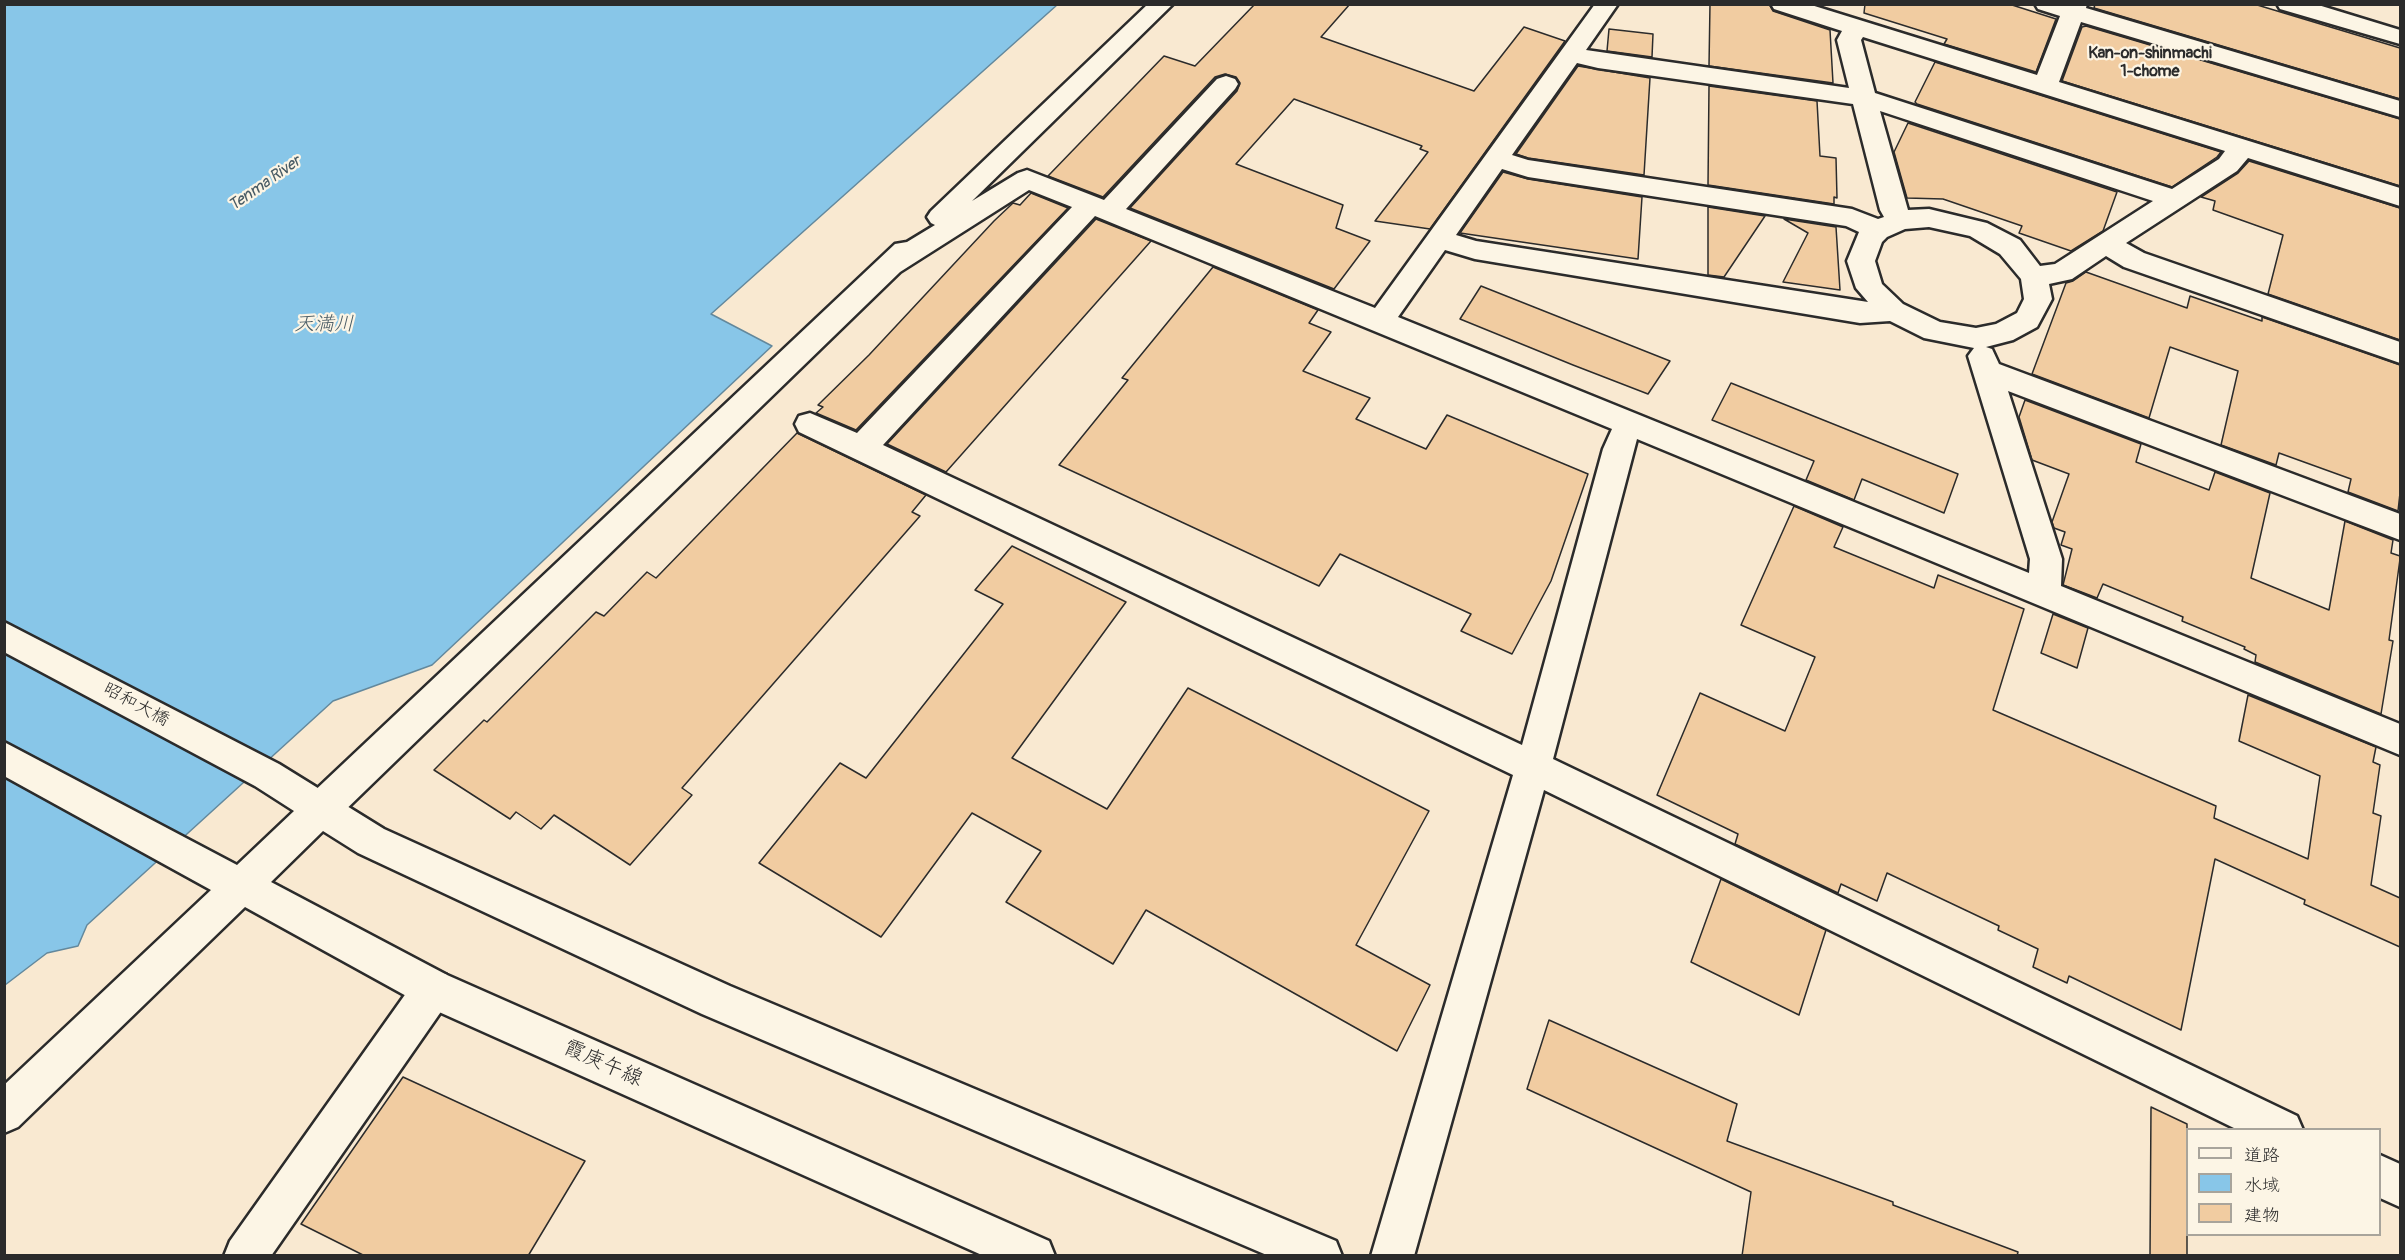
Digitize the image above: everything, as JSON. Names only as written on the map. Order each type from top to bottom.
[{"type":"street","points":[[4,1113],[1162,4]]},
{"type":"street","points":[[1380,321],[1607,4]]},
{"type":"street","points":[[1782,4],[2400,197]]},
{"type":"street","points":[[2046,4],[2074,8],[2400,109]]},
{"type":"street","points":[[2288,4],[2400,37]]},
{"type":"street","points":[[2045,86],[2074,8]]},
{"type":"street","points":[[1496,159],[1528,168],[1890,225],[1929,218],[1978,229],[2010,247],[2034,277],[2038,299],[2027,320],[2003,333],[1976,338],[1934,331],[1893,311],[1870,288],[1861,261],[1870,237],[1890,225],[1893,210],[1866,98],[1849,40],[1856,27]]},
{"type":"street","points":[[1571,54],[1598,61],[1866,98],[2175,200]]},
{"type":"street","points":[[862,448],[1099,208],[1226,84]]},
{"type":"street","points":[[2034,277],[2062,272],[2228,165],[2242,148]]},
{"type":"street","points":[[889,266],[1027,179],[2044,592],[2400,740]]},
{"type":"street","points":[[1439,239],[1475,250],[1848,311],[1893,311]]},
{"type":"street","points":[[2105,243],[2134,260],[2400,353]]},
{"type":"street","points":[[1976,338],[2046,559],[2044,592]]},
{"type":"street","points":[[1986,371],[2400,527]]},
{"type":"street","points":[[1392,1256],[1533,767],[1618,449],[1629,423]]},
{"type":"street","points":[[810,424],[1533,767],[2279,1128]]},
{"type":"street","name":"昭和大橋","points":[[4,636],[267,775],[371,841],[716,1000],[1321,1256]]},
{"type":"street","name":"霞庚午線","points":[[4,758],[181,856],[242,885],[433,989],[1034,1256]]},
{"type":"street","points":[[245,1256],[433,989]]},
{"type":"street","points":[[2381,1177],[2400,1186]]},
{"type":"water","name":"天満川","points":[[5,5],[1057,5],[711,314],[772,346],[432,665],[333,701],[87,925],[78,946],[47,953],[5,985]]},
{"type":"building","points":[[1255,4],[1350,4],[1321,37],[1474,91],[1524,27],[1565,41],[1430,229],[1375,221],[1428,152],[1420,149],[1422,146],[1294,99],[1236,164],[1343,205],[1336,228],[1370,241],[1334,289],[1130,208],[1237,91],[1240,83],[1236,77],[1225,74],[1215,77],[1103,197],[1048,176],[1164,56],[1195,66]]},
{"type":"building","points":[[1710,4],[1769,4],[1773,11],[1830,30],[1833,83],[1709,66]]},
{"type":"building","points":[[1865,4],[2009,4],[2056,19],[2036,72],[1944,44],[1947,39],[1864,13]]},
{"type":"building","points":[[2095,4],[2254,4],[2400,48],[2400,99],[2094,8]]},
{"type":"building","points":[[2086,26],[2400,119],[2400,186],[2062,81],[2082,27]]},
{"type":"building","points":[[1609,29],[1653,34],[1652,57],[1607,51]]},
{"type":"building","points":[[1935,62],[2221,152],[2172,187],[1917,104],[1915,102]]},
{"type":"building","points":[[1578,66],[1650,78],[1644,175],[1528,158],[1516,154]]},
{"type":"building","points":[[1709,86],[1817,101],[1820,156],[1836,158],[1837,198],[1834,197],[1834,204],[1708,185]]},
{"type":"building","points":[[1908,123],[2117,192],[2103,231],[2071,251],[2019,233],[2022,226],[1943,199],[1907,198],[1894,152]]},
{"type":"building","points":[[2249,161],[2400,208],[2400,340],[2268,294],[2283,235],[2213,210],[2215,201],[2201,197],[2238,173]]},
{"type":"building","points":[[1503,172],[1528,179],[1642,197],[1638,259],[1460,233]]},
{"type":"building","points":[[1031,193],[1068,208],[856,430],[816,413],[823,407],[818,405],[869,355],[994,221],[1013,203],[1020,205]]},
{"type":"building","points":[[1708,207],[1765,216],[1724,277],[1708,275]]},
{"type":"building","points":[[1096,219],[1151,241],[946,472],[887,444]]},
{"type":"building","points":[[1784,219],[1836,227],[1840,290],[1783,282],[1808,233]]},
{"type":"building","points":[[1213,267],[1318,310],[1309,323],[1331,332],[1303,371],[1370,398],[1356,419],[1426,449],[1447,415],[1588,474],[1551,581],[1512,654],[1461,631],[1471,614],[1340,554],[1319,586],[1059,465],[1128,380],[1122,378]]},
{"type":"building","points":[[2086,272],[2187,308],[2190,296],[2262,321],[2262,317],[2400,365],[2398,511],[2348,492],[2351,479],[2279,453],[2276,465],[2221,445],[2238,371],[2170,347],[2149,418],[2032,374],[2066,283]]},
{"type":"building","points":[[1481,286],[1670,361],[1648,394],[1573,365],[1460,319]]},
{"type":"building","points":[[1731,383],[1958,474],[1944,513],[1862,479],[1854,500],[1806,480],[1814,461],[1712,420]]},
{"type":"building","points":[[2025,400],[2141,444],[2136,462],[2209,490],[2215,472],[2270,493],[2251,578],[2329,610],[2345,521],[2393,540],[2391,553],[2400,556],[2400,559],[2389,640],[2393,641],[2381,714],[2255,662],[2256,655],[2244,649],[2245,647],[2182,621],[2183,617],[2103,584],[2097,598],[2063,585],[2072,549],[2061,545],[2065,532],[2054,528],[2052,522],[2069,474],[2032,460],[2019,417]]},
{"type":"building","points":[[797,433],[926,495],[912,512],[920,516],[682,788],[692,795],[630,865],[554,815],[541,829],[516,812],[510,819],[434,770],[484,720],[487,722],[596,612],[604,616],[647,572],[656,578]]},
{"type":"building","points":[[1794,506],[1843,527],[1834,547],[1934,588],[1938,575],[2024,609],[1993,710],[2216,806],[2214,818],[2308,859],[2320,776],[2239,741],[2248,695],[2376,747],[2373,762],[2380,765],[2373,813],[2381,816],[2371,885],[2400,898],[2400,947],[2304,904],[2305,900],[2215,859],[2181,1030],[2069,976],[2067,983],[2033,967],[2038,949],[1998,930],[1999,926],[1887,873],[1877,901],[1841,884],[1838,893],[1735,844],[1738,834],[1657,795],[1700,693],[1785,731],[1815,657],[1741,625]]},
{"type":"building","points":[[1012,546],[1126,602],[1012,758],[1107,809],[1188,688],[1429,811],[1356,945],[1430,985],[1397,1051],[1146,910],[1113,964],[1006,902],[1041,851],[972,813],[881,937],[759,863],[840,763],[866,778],[1003,604],[975,590]]},
{"type":"building","points":[[2053,614],[2088,628],[2077,668],[2041,653]]},
{"type":"building","points":[[1721,879],[1826,930],[1799,1015],[1691,962]]},
{"type":"building","points":[[1549,1020],[1737,1104],[1727,1141],[1893,1202],[1893,1205],[2018,1252],[2017,1256],[1742,1256],[1751,1192],[1527,1089]]},
{"type":"building","points":[[403,1077],[585,1161],[528,1256],[365,1256],[301,1224]]},
{"type":"building","points":[[2151,1107],[2187,1124],[2187,1256],[2150,1256]]},
{"type":"district","name":"Kan-on-shinmachi 1-chome","points":[[2150,63]]},
{"type":"water label","name":"Tenma River","points":[[265,184]]}]
